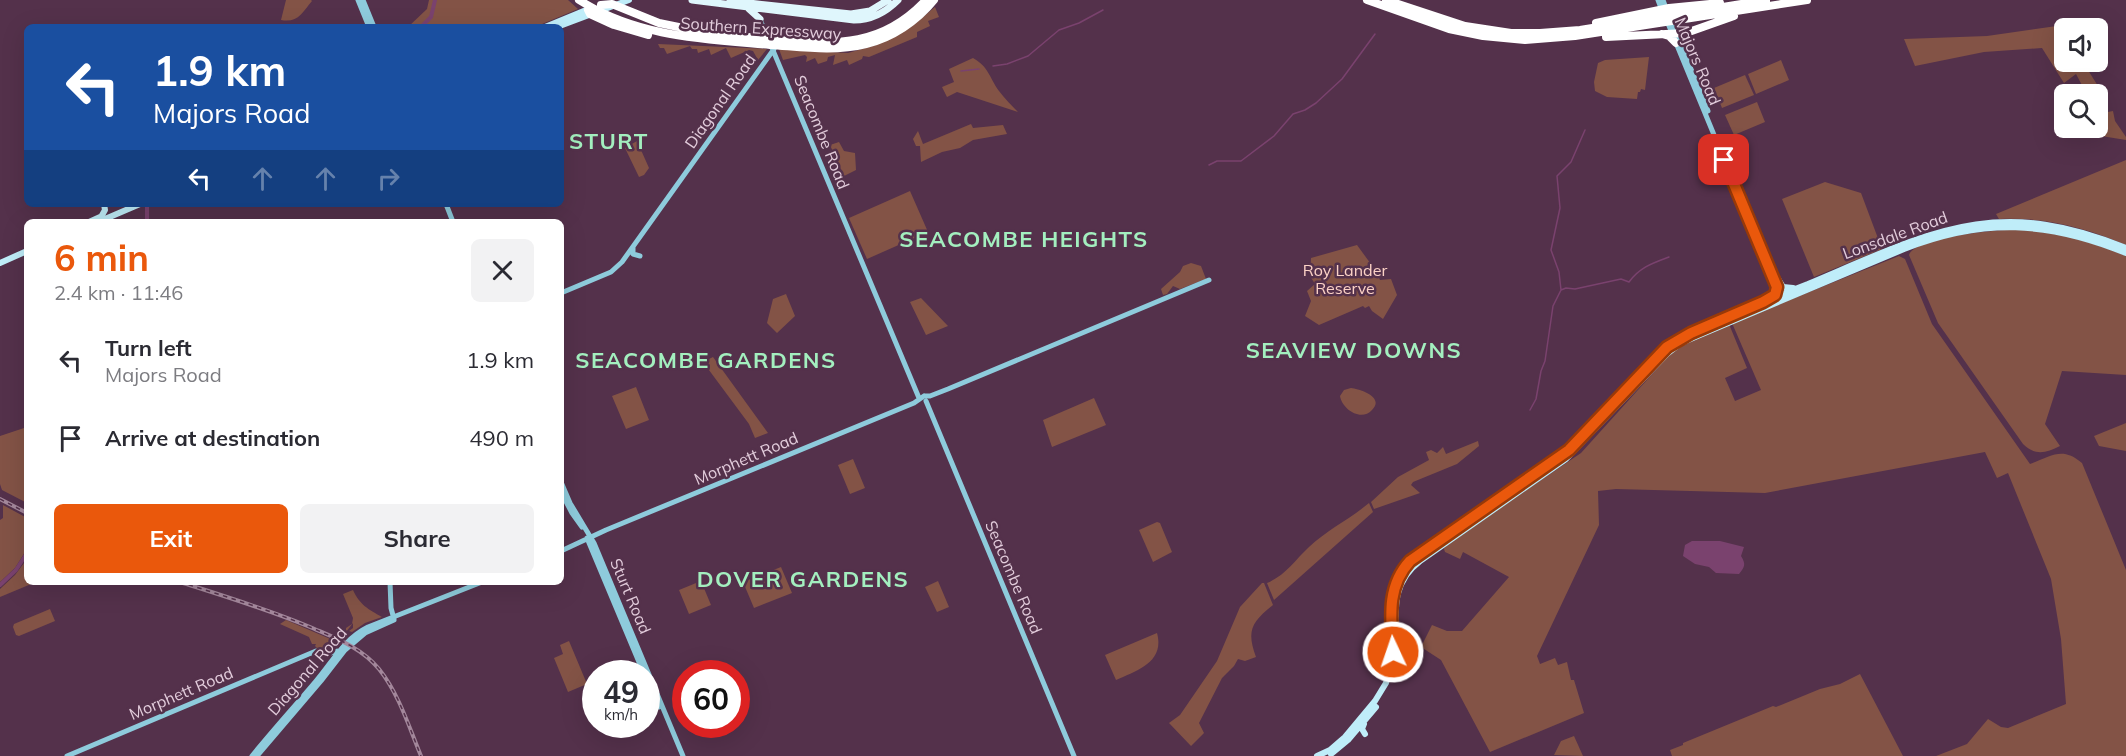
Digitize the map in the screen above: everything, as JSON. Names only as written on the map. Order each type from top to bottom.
[{"type":"highway","name":"Southern Expressway","points":[[579,0],[591,6],[610,8],[657,27],[681,32],[828,43],[854,41],[890,28],[911,14],[926,0]]},
{"type":"highway","points":[[626,10],[625,6],[629,0]]},
{"type":"highway","points":[[692,0],[748,8],[757,7],[771,11],[845,14],[860,14],[888,0]]},
{"type":"highway","points":[[720,0],[757,7],[813,13],[843,20],[862,20],[882,12],[898,0]]},
{"type":"highway","name":"Southern Expressway","points":[[610,8],[626,24],[657,32],[754,44],[830,49],[865,45],[902,28],[934,0]]},
{"type":"highway","points":[[1366,0],[1461,32],[1509,39],[1542,40],[1575,40],[1626,34],[1686,33],[1761,3]]},
{"type":"highway","points":[[1386,0],[1453,23],[1511,33],[1550,33],[1761,3]]},
{"type":"highway","points":[[1550,33],[1663,7],[1807,0]]},
{"type":"highway","points":[[1542,40],[1761,3]]},
{"type":"highway","points":[[591,6],[624,29],[662,38],[691,42],[754,44]]},
{"type":"highway","points":[[610,8],[626,10],[668,25],[723,35]]},
{"type":"highway","points":[[748,8],[761,19],[764,14],[771,11]]},
{"type":"main road","points":[[360,0],[371,24]]},
{"type":"main road","points":[[564,24],[574,20],[591,6],[610,8],[629,0]]},
{"type":"main road","name":"Seacombe Road","points":[[757,7],[838,207],[916,390],[928,408],[1074,756]]},
{"type":"main road","name":"Majors Road","points":[[1663,7],[1783,297]]},
{"type":"main road","points":[[557,24],[574,20]]},
{"type":"main road","name":"Diagonal Road","points":[[564,290],[613,266],[634,242],[773,49]]},
{"type":"main road","name":"Majors Road","points":[[1742,199],[1783,297]]},
{"type":"main road","points":[[107,207],[110,211],[114,211]]},
{"type":"main road","points":[[100,219],[124,207]]},
{"type":"main road","points":[[100,219],[132,207]]},
{"type":"main road","name":"Lonsdale Road","points":[[1783,297],[1951,228],[1975,224],[2011,221],[2056,225],[2087,233],[2126,248]]},
{"type":"main road","points":[[1975,224],[1977,227],[1986,227]]},
{"type":"main road","name":"Lonsdale Road","points":[[1920,240],[1986,227],[2031,227],[2061,231],[2126,253]]},
{"type":"main road","points":[[1886,254],[1904,249],[1920,240]]},
{"type":"main road","points":[[1886,254],[1907,256],[1910,249],[1920,240]]},
{"type":"main road","points":[[634,242],[633,254],[640,256]]},
{"type":"main road","name":"Diagonal Road","points":[[564,290],[611,272],[622,262],[634,242]]},
{"type":"main road","points":[[0,261],[24,251]]},
{"type":"main road","points":[[613,266],[622,262]]},
{"type":"main road","name":"Lonsdale Road","points":[[1783,297],[1803,285],[1846,271]]},
{"type":"main road","points":[[1775,274],[1785,288],[1803,285]]},
{"type":"main road","name":"Morphett Road","points":[[564,548],[579,542],[589,534],[923,400],[1209,280]]},
{"type":"main road","points":[[1329,753],[1376,701],[1386,683],[1393,652],[1391,601],[1394,587],[1401,573],[1416,556],[1569,450],[1667,347],[1691,333],[1754,306],[1764,305],[1775,295],[1777,287]]},
{"type":"main road","points":[[1317,756],[1329,753],[1344,744],[1379,704],[1392,677],[1396,660],[1396,602],[1401,582],[1414,565],[1572,454],[1676,346],[1783,297]]},
{"type":"main road","name":"Sturt Road","points":[[564,489],[589,534],[681,756]]},
{"type":"main road","name":"Sturt Road","points":[[564,498],[572,513],[589,534],[591,546],[639,660]]},
{"type":"main road","points":[[1461,525],[1461,528],[1471,525]]},
{"type":"main road","points":[[1443,554],[1442,547],[1448,541]]},
{"type":"main road","points":[[579,542],[591,546]]},
{"type":"main road","points":[[392,585],[394,618]]},
{"type":"main road","points":[[394,618],[476,585]]},
{"type":"main road","points":[[394,618],[476,585]]},
{"type":"main road","points":[[393,608],[404,613]]},
{"type":"main road","points":[[382,621],[389,616],[393,608]]},
{"type":"main road","name":"Diagonal Road","points":[[252,756],[318,678],[332,658],[361,630],[394,618]]},
{"type":"main road","name":"Diagonal Road","points":[[257,756],[346,645],[394,618]]},
{"type":"main road","name":"Morphett Road","points":[[67,756],[316,651],[332,653],[346,645]]},
{"type":"main road","name":"Morphett Road","points":[[307,656],[321,654],[332,658]]},
{"type":"main road","points":[[1392,677],[1401,668],[1396,660]]},
{"type":"main road","name":"Sturt Road","points":[[660,709],[681,756]]},
{"type":"main road","points":[[1355,733],[1364,734],[1362,727],[1365,720]]},
{"type":"green space","points":[[286,0],[312,1],[296,18],[287,21],[281,20]]},
{"type":"green space","points":[[429,0],[568,0],[578,9],[542,24],[411,24],[427,9]]},
{"type":"green space","points":[[935,7],[939,17],[928,21],[930,26],[917,32],[917,37],[869,57],[863,56],[862,59],[849,65],[847,60],[833,65],[835,55],[818,64],[815,58],[806,62],[805,55],[783,60],[779,49],[848,53],[876,45],[912,26]]},
{"type":"green space","points":[[2054,26],[2054,67],[2042,48],[1984,52],[1915,66],[1904,39],[1987,36]]},
{"type":"green space","points":[[658,44],[767,49],[758,60],[753,51],[749,50],[731,58],[726,48],[711,55],[709,49],[698,53],[697,49],[692,49],[690,46],[667,54]]},
{"type":"green space","points":[[1649,57],[1645,90],[1641,89],[1638,92],[1637,99],[1607,97],[1595,91],[1594,82],[1598,63],[1605,60]]},
{"type":"green space","points":[[973,58],[986,69],[999,91],[1018,112],[957,92],[947,97],[942,87],[954,82],[949,69]]},
{"type":"green space","points":[[1781,60],[1789,80],[1756,94],[1748,74]]},
{"type":"green space","points":[[2057,72],[2089,72],[2097,84],[2081,84],[2076,74],[2064,83]]},
{"type":"green space","points":[[1745,75],[1754,95],[1722,108],[1714,88]]},
{"type":"green space","points":[[1757,102],[1765,122],[1734,135],[1725,115]]},
{"type":"green space","points":[[2113,111],[2115,121],[2126,140],[2108,137],[2108,112]]},
{"type":"green space","points":[[971,124],[973,128],[1003,125],[1007,134],[973,140],[960,148],[942,152],[921,162],[920,146],[916,146],[913,139],[918,131],[923,144]]},
{"type":"green space","points":[[637,141],[649,168],[644,175],[639,177],[625,148]]},
{"type":"green space","points":[[839,142],[844,151],[855,153],[856,170],[844,176],[830,145]]},
{"type":"green space","points":[[2126,160],[2126,245],[2095,233],[2064,225],[2032,220],[1999,219],[1996,214]]},
{"type":"green space","points":[[1825,182],[1861,193],[1882,249],[1814,277],[1782,199]]},
{"type":"green space","points":[[910,191],[928,232],[867,259],[849,218]]},
{"type":"green space","points":[[2014,229],[2072,238],[2126,256],[2126,375],[2062,371],[2045,424],[2060,446],[2045,452],[2036,452],[2023,444],[1938,323],[1909,255],[1926,243],[1940,239]]},
{"type":"green space","name":"Roy Lander Reserve","points":[[1357,245],[1380,280],[1391,279],[1397,295],[1383,319],[1369,306],[1365,308],[1363,306],[1319,325],[1305,316],[1311,301],[1307,291],[1315,284],[1310,276],[1311,258]]},
{"type":"green space","points":[[1899,256],[1905,259],[1932,324],[2030,464],[2057,454],[2069,455],[2082,463],[2126,570],[2126,756],[1936,756],[1967,744],[1988,719],[2001,727],[2008,728],[2066,704],[2061,639],[2051,579],[2008,473],[1997,478],[1985,452],[1765,493],[1616,489],[1598,491],[1599,525],[1537,656],[1540,664],[1555,658],[1558,665],[1567,662],[1571,680],[1574,680],[1584,713],[1490,752],[1441,660],[1421,647],[1432,625],[1447,631],[1462,631],[1509,577],[1463,552],[1460,559],[1445,552],[1446,544],[1581,453],[1674,350],[1690,340],[1729,324],[1747,368],[1725,378],[1735,401],[1761,390],[1732,323]]},
{"type":"green space","points":[[1191,263],[1201,266],[1206,279],[1180,289],[1173,286],[1167,294],[1163,295],[1161,289],[1180,272],[1183,266]]},
{"type":"green space","points":[[786,294],[795,316],[777,333],[767,323],[773,299]]},
{"type":"green space","points":[[921,298],[948,326],[926,335],[910,302]]},
{"type":"green space","points":[[713,357],[768,433],[755,438],[749,424],[703,362]]},
{"type":"green space","points":[[636,387],[649,420],[626,429],[612,396]]},
{"type":"green space","points":[[1351,388],[1370,394],[1375,401],[1372,410],[1363,415],[1353,412],[1344,405],[1340,396],[1344,390]]},
{"type":"green space","points":[[1094,398],[1106,425],[1052,447],[1043,420]]},
{"type":"green space","points":[[2126,423],[2126,451],[2099,446],[2094,436]]},
{"type":"green space","points":[[24,428],[24,501],[2,490],[0,436]]},
{"type":"green space","points":[[1478,441],[1479,446],[1457,464],[1413,482],[1411,485],[1420,493],[1374,509],[1371,502],[1398,477],[1429,460],[1426,452],[1431,450],[1437,453],[1443,447],[1446,454]]},
{"type":"green space","points":[[853,459],[865,488],[850,494],[838,465]]},
{"type":"green space","points":[[1369,503],[1373,512],[1274,600],[1267,583],[1285,572],[1316,541]]},
{"type":"green space","points":[[3,505],[24,516],[24,554],[15,568],[0,582],[0,520],[3,518]]},
{"type":"green space","points":[[1157,522],[1160,523],[1172,552],[1153,562],[1139,530]]},
{"type":"green space","points":[[24,563],[24,585],[29,585],[0,597],[0,589]]},
{"type":"green space","points":[[781,567],[792,593],[754,608],[743,582]]},
{"type":"green space","points":[[701,581],[711,605],[689,614],[679,590]]},
{"type":"green space","points":[[938,581],[949,607],[937,612],[925,587]]},
{"type":"green space","points":[[1262,583],[1273,605],[1260,616],[1251,633],[1256,657],[1245,661],[1238,659],[1222,678],[1199,723],[1204,733],[1191,746],[1169,723],[1180,715],[1217,661],[1240,607]]},
{"type":"green space","points":[[353,590],[365,606],[382,617],[365,623],[352,632],[349,631],[353,628],[353,623],[346,632],[353,618],[343,594]]},
{"type":"green space","points":[[50,609],[55,621],[19,636],[16,635],[14,624]]},
{"type":"green space","points":[[286,620],[335,641],[327,644],[326,649],[330,651],[318,649],[309,637],[280,624]]},
{"type":"green space","points":[[1157,633],[1157,651],[1153,658],[1140,669],[1116,680],[1105,655]]},
{"type":"green space","points":[[569,641],[582,672],[582,686],[568,692],[554,658],[563,654],[560,645]]},
{"type":"green space","points":[[1860,674],[1903,756],[1672,756],[1670,750],[1683,743],[1773,706],[1776,707],[1820,689],[1840,684]]},
{"type":"green space","points":[[1574,736],[1583,756],[1554,755],[1561,741]]},
{"type":"shaded area","points":[[1692,541],[1720,541],[1744,547],[1741,556],[1744,563],[1743,569],[1739,574],[1716,573],[1709,567],[1695,564],[1683,556],[1685,545]]},
{"type":"waterway","points":[[424,24],[431,17],[435,0]]},
{"type":"waterway","points":[[993,66],[1007,64],[1028,56],[1059,30],[1079,23],[1103,10]]},
{"type":"waterway","points":[[1209,165],[1217,161],[1241,161],[1274,136],[1293,114],[1316,103],[1342,79],[1375,34]]},
{"type":"waterway","points":[[961,71],[979,69]]},
{"type":"waterway","points":[[1530,410],[1536,399],[1545,361],[1553,306],[1561,290],[1559,272],[1551,250],[1560,208],[1557,176],[1571,162],[1585,130]]},
{"type":"waterway","points":[[147,207],[147,219]]},
{"type":"waterway","points":[[1561,290],[1621,279],[1629,282],[1642,269],[1669,257]]},
{"type":"waterway","points":[[0,585],[16,570],[24,558]]},
{"type":"railway","points":[[0,499],[24,511]]},
{"type":"railway","points":[[189,585],[294,620],[356,649],[372,661],[386,679],[403,711],[421,756]]},
{"type":"district","name":"STURT","points":[[609,141]]},
{"type":"district","name":"SEACOMBE HEIGHTS","points":[[1024,239]]},
{"type":"district","name":"SEAVIEW DOWNS","points":[[1354,350]]},
{"type":"district","name":"SEACOMBE GARDENS","points":[[706,360]]},
{"type":"district","name":"DOVER GARDENS","points":[[803,579]]},
{"type":"route","points":[[1393,652],[1392,594],[1397,580],[1410,561],[1569,450],[1667,347],[1684,336],[1775,295],[1777,287],[1724,160]]}]
